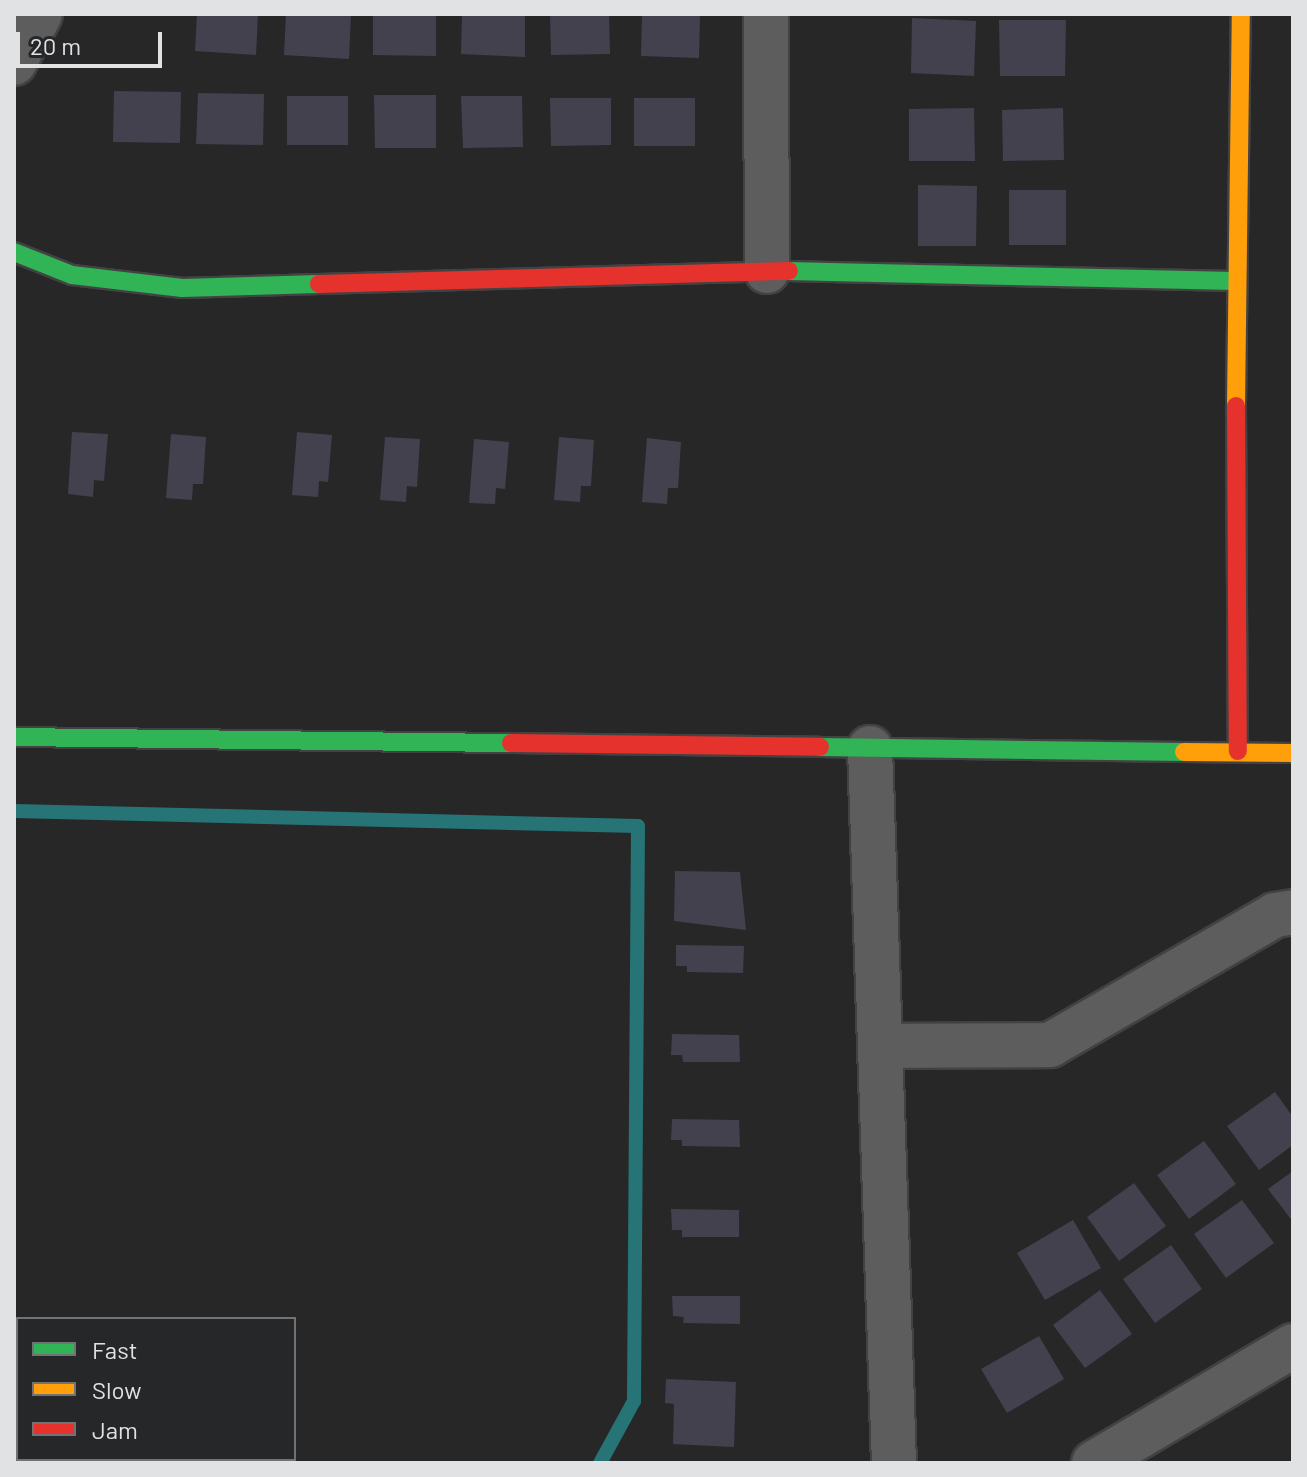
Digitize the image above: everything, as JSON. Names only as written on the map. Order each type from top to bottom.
[{"type":"street","points":[[14,63],[40,14]]},
{"type":"street","points":[[766,14],[767,271]]},
{"type":"street","points":[[1238,751],[1235,281],[1241,14]]},
{"type":"street","points":[[14,252],[72,275],[182,288],[767,271],[1235,281]]},
{"type":"street","points":[[14,737],[1293,753]]},
{"type":"street","points":[[870,748],[883,1046],[894,1463]]},
{"type":"street","points":[[883,1046],[1050,1045],[1275,915],[1293,912]]},
{"type":"street","points":[[1094,1463],[1293,1346]]},
{"type":"building","points":[[197,14],[258,14],[256,55],[195,51]]},
{"type":"building","points":[[286,14],[351,14],[349,59],[284,55]]},
{"type":"building","points":[[373,14],[436,14],[436,56],[373,55]]},
{"type":"building","points":[[462,14],[525,14],[525,57],[461,54]]},
{"type":"building","points":[[550,14],[609,14],[610,54],[551,55]]},
{"type":"building","points":[[642,14],[700,14],[699,58],[641,56]]},
{"type":"building","points":[[912,18],[976,21],[974,76],[911,73]]},
{"type":"building","points":[[999,20],[1066,20],[1065,76],[1000,76]]},
{"type":"building","points":[[114,91],[181,92],[180,143],[113,142]]},
{"type":"building","points":[[198,93],[264,94],[263,145],[196,144]]},
{"type":"building","points":[[374,95],[436,95],[436,148],[375,148]]},
{"type":"building","points":[[287,96],[348,96],[348,145],[287,145]]},
{"type":"building","points":[[461,96],[522,96],[523,147],[463,148]]},
{"type":"building","points":[[550,98],[611,98],[611,145],[551,146]]},
{"type":"building","points":[[634,98],[695,98],[695,146],[634,146]]},
{"type":"building","points":[[974,108],[975,161],[909,161],[909,109]]},
{"type":"building","points":[[1063,108],[1064,160],[1003,161],[1002,110]]},
{"type":"building","points":[[918,185],[977,186],[976,246],[918,246]]},
{"type":"building","points":[[1009,190],[1066,190],[1066,245],[1009,245]]},
{"type":"building","points":[[72,432],[108,434],[104,481],[94,480],[93,497],[68,494]]},
{"type":"building","points":[[297,432],[332,435],[328,482],[319,481],[318,497],[292,495]]},
{"type":"building","points":[[171,434],[206,437],[203,484],[193,484],[192,500],[166,498]]},
{"type":"building","points":[[385,437],[420,439],[417,487],[407,486],[406,502],[380,500]]},
{"type":"building","points":[[559,437],[594,440],[591,486],[581,486],[580,502],[554,500]]},
{"type":"building","points":[[647,438],[681,442],[678,488],[668,488],[667,504],[642,502]]},
{"type":"building","points":[[474,439],[509,442],[505,489],[496,488],[495,504],[469,503]]},
{"type":"building","points":[[675,871],[740,872],[746,930],[674,921]]},
{"type":"building","points":[[676,945],[744,946],[743,973],[687,972],[687,966],[676,966]]},
{"type":"building","points":[[672,1034],[739,1035],[740,1062],[683,1062],[682,1055],[671,1055]]},
{"type":"building","points":[[1275,1092],[1293,1117],[1293,1145],[1259,1170],[1227,1126]]},
{"type":"building","points":[[672,1119],[739,1120],[740,1147],[682,1146],[682,1140],[671,1140]]},
{"type":"building","points":[[1204,1141],[1236,1184],[1189,1219],[1157,1175]]},
{"type":"building","points":[[1293,1171],[1293,1222],[1268,1189]]},
{"type":"building","points":[[1134,1183],[1166,1226],[1119,1261],[1087,1217]]},
{"type":"building","points":[[1242,1200],[1274,1243],[1226,1278],[1194,1234]]},
{"type":"building","points":[[671,1209],[739,1210],[739,1237],[682,1237],[682,1230],[672,1230]]},
{"type":"building","points":[[1073,1220],[1101,1268],[1045,1300],[1017,1253]]},
{"type":"building","points":[[1171,1245],[1202,1289],[1155,1323],[1123,1279]]},
{"type":"building","points":[[1100,1290],[1132,1334],[1085,1368],[1053,1325]]},
{"type":"building","points":[[672,1296],[740,1296],[740,1324],[683,1323],[684,1317],[673,1316]]},
{"type":"building","points":[[1039,1336],[1064,1379],[1007,1413],[981,1369]]},
{"type":"building","points":[[666,1379],[736,1382],[734,1447],[673,1444],[674,1404],[665,1403]]},
{"type":"waterway","points":[[14,811],[638,826],[634,1401],[600,1463]]},
{"type":"traffic: fast","points":[[14,252],[72,275],[182,288],[319,284]]},
{"type":"traffic: fast","points":[[789,271],[1235,281]]},
{"type":"traffic: fast","points":[[14,737],[511,743]]},
{"type":"traffic: fast","points":[[820,747],[1184,752]]},
{"type":"traffic: slow","points":[[1236,406],[1241,14]]},
{"type":"traffic: slow","points":[[1184,752],[1293,753]]},
{"type":"traffic: jam","points":[[319,284],[789,271]]},
{"type":"traffic: jam","points":[[1236,406],[1238,751]]},
{"type":"traffic: jam","points":[[511,743],[820,747]]}]
